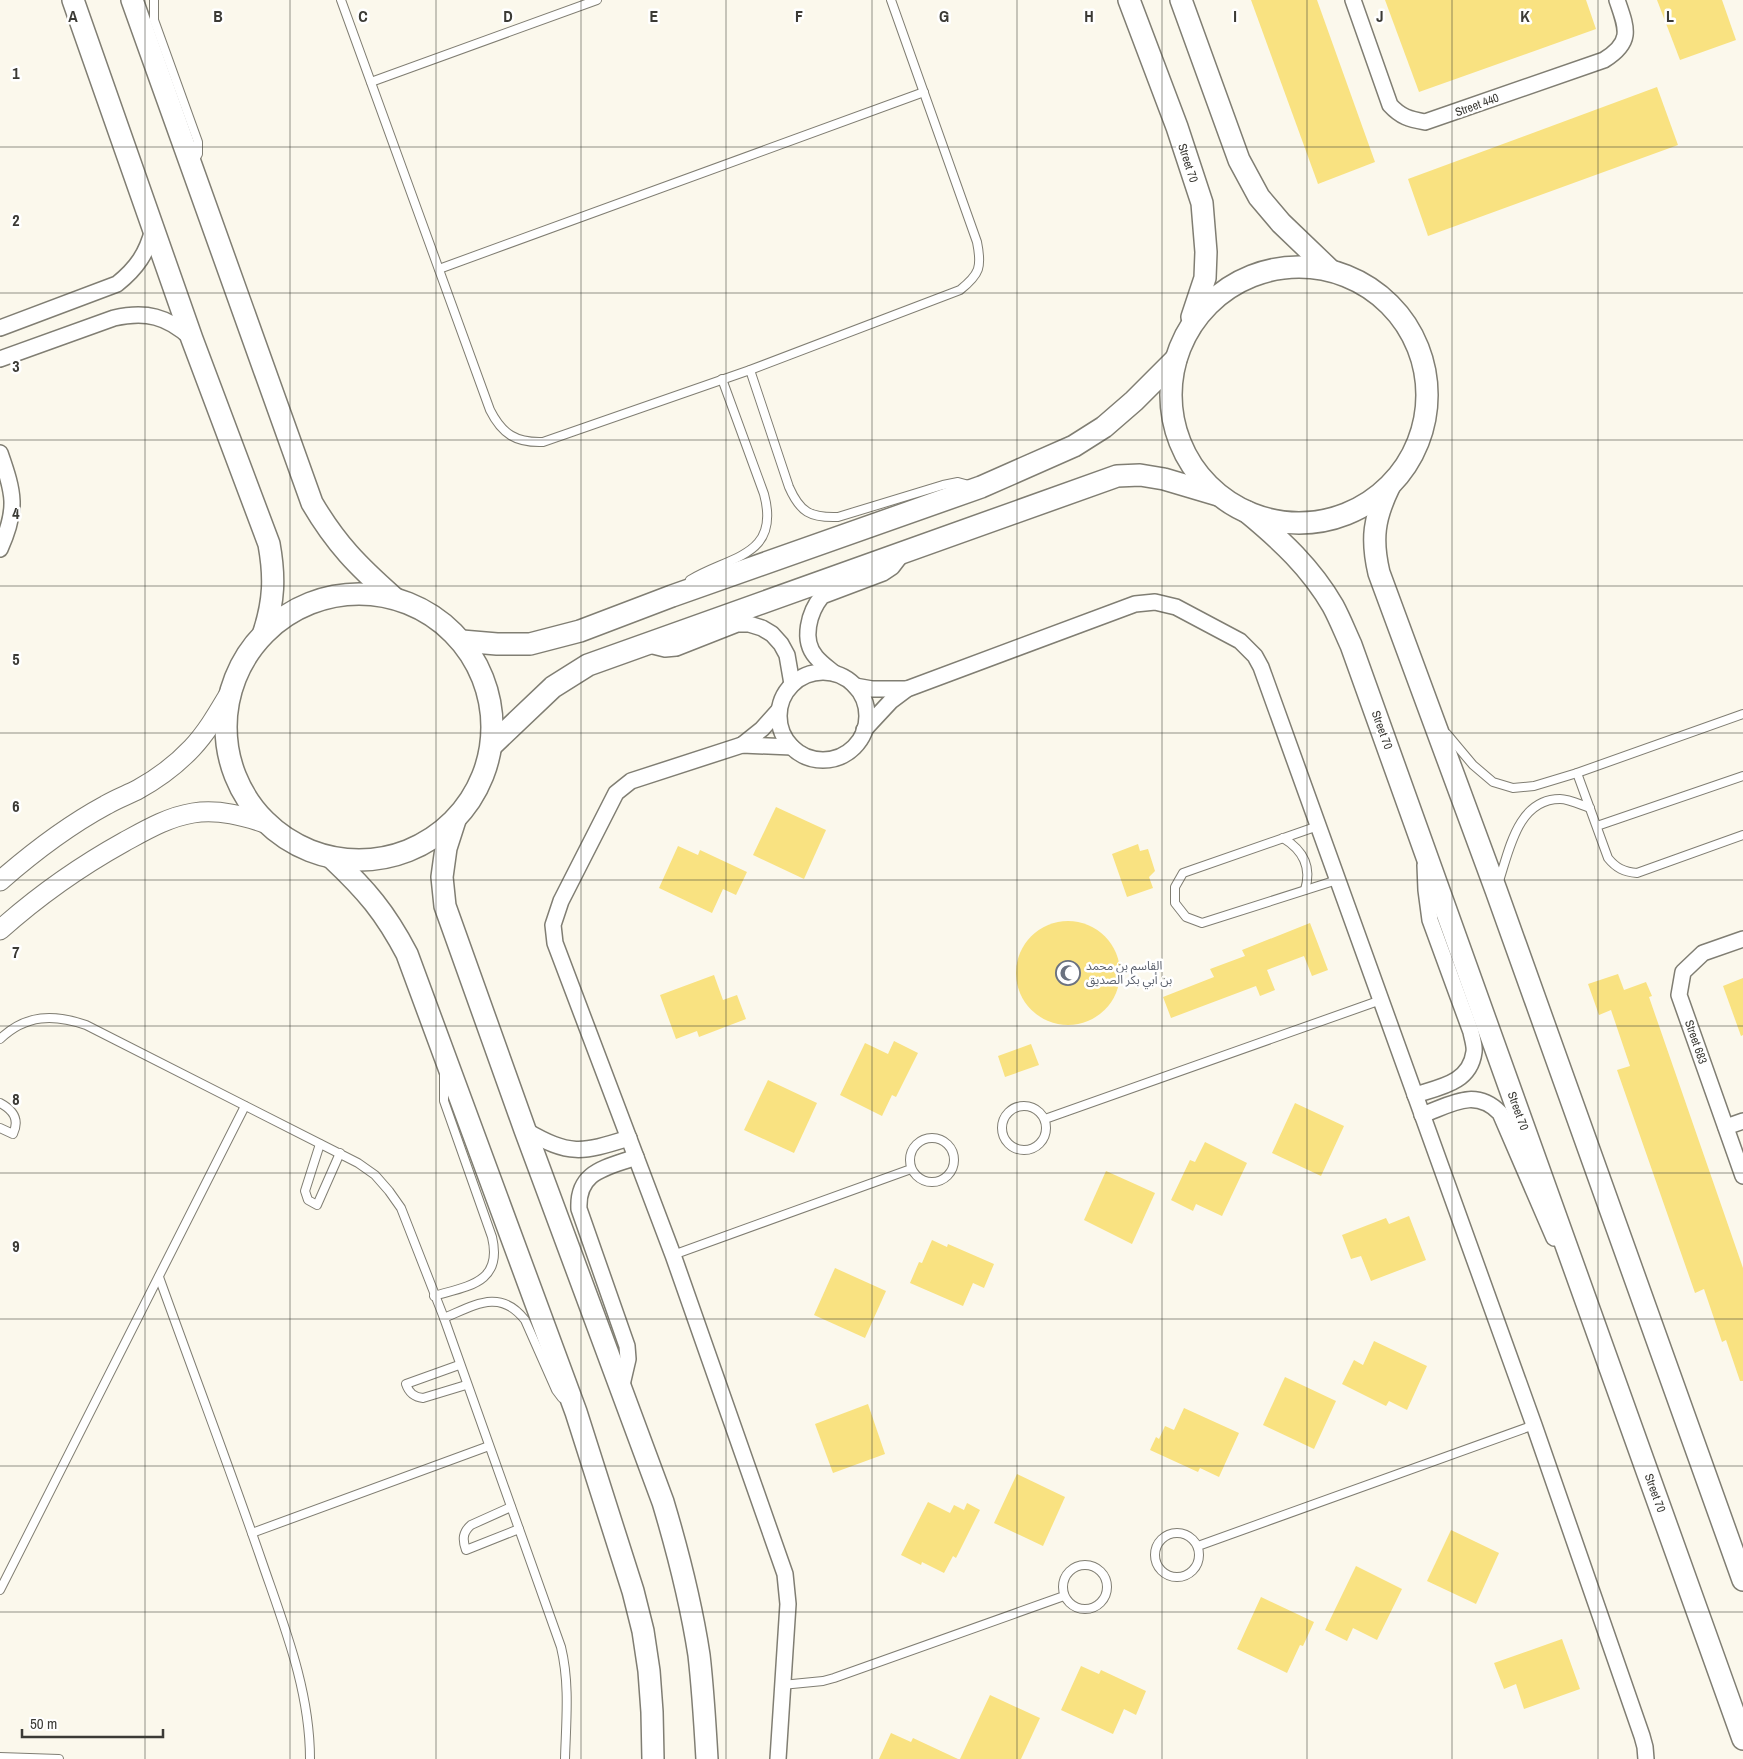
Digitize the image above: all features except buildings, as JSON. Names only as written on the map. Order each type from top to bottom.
[{"type":"main road","points":[[73,0],[192,339],[269,544],[273,566],[273,589],[271,611],[264,632]]},
{"type":"main road","points":[[132,0],[312,503],[339,544],[356,563],[393,597]]},
{"type":"main road","name":"Street 70","points":[[1129,0],[1177,127],[1202,203],[1206,252],[1205,278],[1188,331]]},
{"type":"main road","points":[[1181,0],[1239,160],[1259,197],[1281,223],[1330,270]]},
{"type":"main road","points":[[1288,266],[1309,266],[1330,270],[1365,284],[1388,303],[1407,325],[1423,361],[1427,380],[1425,419],[1420,438],[1412,456],[1401,473],[1388,487],[1364,506],[1336,518],[1306,523],[1276,521],[1247,512],[1218,494],[1193,467],[1177,433],[1171,396],[1176,358],[1188,331],[1199,314],[1230,286],[1248,276],[1288,266]]},
{"type":"main road","points":[[462,641],[530,644],[580,631],[672,596],[981,487],[1074,446],[1104,427],[1134,401],[1176,358]]},
{"type":"main road","points":[[492,745],[553,687],[588,665],[1117,476],[1140,475],[1164,479],[1218,494]]},
{"type":"main road","points":[[1388,487],[1376,520],[1374,538],[1379,573],[1496,890],[1743,1580]]},
{"type":"main road","name":"Street 70","points":[[1247,512],[1280,539],[1309,571],[1333,606],[1351,645],[1743,1739]]},
{"type":"main road","points":[[347,593],[370,593],[393,597],[419,607],[442,622],[462,641],[475,659],[488,694],[493,723],[492,745],[485,772],[473,798],[456,820],[429,841],[398,855],[365,861],[332,858],[297,846],[268,824],[252,806],[243,792],[231,763],[226,739],[226,714],[231,691],[244,659],[264,632],[282,617],[302,605],[324,597],[347,593]]},
{"type":"main road","points":[[456,820],[446,848],[442,877],[445,906],[525,1130],[663,1502],[684,1577],[698,1654],[703,1692],[706,1759]]},
{"type":"main road","points":[[332,858],[355,879],[375,902],[393,927],[407,954],[576,1412],[633,1591],[643,1631],[649,1671],[653,1759]]},
{"type":"street","name":"Street 440","points":[[1353,0],[1390,104],[1398,114],[1409,119],[1425,122],[1604,60],[1614,54],[1624,41],[1625,29],[1617,0]]},
{"type":"street","points":[[0,328],[117,284],[141,260],[149,245],[153,229]]},
{"type":"street","points":[[0,359],[130,314],[148,315],[164,319],[180,327],[192,339]]},
{"type":"street","points":[[0,453],[10,479],[13,507],[11,520],[0,549]]},
{"type":"street","points":[[834,673],[815,656],[810,647],[807,625],[815,604],[822,596],[883,573],[892,567],[902,554]]},
{"type":"street","points":[[864,730],[891,701],[907,689],[1134,604],[1155,602],[1176,607],[1240,641],[1255,656],[1261,667],[1534,1426],[1642,1736],[1646,1759]]},
{"type":"street","points":[[644,644],[666,649],[676,648],[737,624],[755,626],[772,634],[781,644],[787,655],[792,684]]},
{"type":"street","points":[[822,671],[834,673],[845,678],[855,686],[866,706],[867,718],[859,741],[850,751],[833,758],[814,759],[802,755],[792,747],[784,736],[779,723],[781,700],[792,684],[811,673],[822,671]]},
{"type":"street","points":[[855,686],[872,689],[907,689]]},
{"type":"street","points":[[0,881],[72,826],[106,805],[137,790],[166,771],[192,748],[208,728],[231,691]]},
{"type":"street","points":[[742,745],[762,729],[779,710]]},
{"type":"street","points":[[778,1759],[788,1604],[786,1574],[674,1255],[555,943],[553,925],[561,901],[616,794],[631,781],[742,745],[792,747]]},
{"type":"street","points":[[0,930],[21,911],[61,881],[102,854],[147,829],[170,819],[194,813],[219,812],[244,816],[268,824]]},
{"type":"street","points":[[1415,1095],[1457,1081],[1470,1068],[1475,1050],[1471,1032],[1430,920],[1426,890],[1426,851]]},
{"type":"street","name":"Street 683","points":[[1743,939],[1702,953],[1683,972],[1680,995],[1743,1176]]},
{"type":"street","points":[[1422,1115],[1466,1098],[1481,1100],[1494,1107],[1500,1113],[1562,1256],[1585,1298]]},
{"type":"street","points":[[1726,1126],[1743,1121]]},
{"type":"street","points":[[525,1130],[561,1148],[579,1151],[597,1148],[629,1138]]},
{"type":"street","points":[[621,1388],[628,1359],[627,1346],[579,1209],[578,1196],[592,1174],[636,1157]]},
{"type":"lane","points":[[154,0],[154,20],[198,142],[198,154],[192,165]]},
{"type":"lane","points":[[341,0],[490,410],[496,422],[505,432],[517,439],[530,442],[543,442],[750,370],[960,290],[974,278],[981,261],[977,242],[891,0]]},
{"type":"lane","points":[[371,82],[596,0]]},
{"type":"lane","points":[[439,269],[924,92]]},
{"type":"lane","points":[[750,370],[789,487],[796,501],[807,512],[822,518],[838,517],[943,485],[958,482],[981,487]]},
{"type":"lane","points":[[672,596],[682,585],[694,577],[751,550],[762,539],[767,525],[768,509],[764,494],[722,379]]},
{"type":"lane","points":[[1432,717],[1473,766],[1493,782],[1512,788],[1534,786],[1577,773],[1743,714]]},
{"type":"lane","points":[[1577,773],[1608,858],[1614,865],[1626,872],[1637,873],[1743,835]]},
{"type":"lane","points":[[1596,826],[1743,776]]},
{"type":"lane","points":[[1496,890],[1514,838],[1523,819],[1530,810],[1548,801],[1561,799],[1590,808]]},
{"type":"lane","points":[[1318,826],[1183,873],[1175,887],[1176,903],[1186,917],[1202,922],[1338,880]]},
{"type":"lane","points":[[1283,838],[1292,843],[1305,859],[1308,874],[1305,890]]},
{"type":"lane","points":[[1045,1119],[1381,1000]]},
{"type":"lane","points":[[0,1039],[26,1022],[46,1018],[67,1019],[86,1025],[340,1153],[374,1175],[389,1191],[400,1208],[444,1318],[459,1365],[561,1647],[566,1664],[567,1698],[564,1759]]},
{"type":"lane","points":[[434,1296],[473,1284],[485,1277],[493,1265],[496,1251],[444,1100],[442,1080],[446,1059]]},
{"type":"lane","points":[[0,1103],[13,1112],[16,1123],[13,1134],[0,1128]]},
{"type":"lane","points":[[1026,1105],[1037,1110],[1045,1119],[1046,1131],[1042,1142],[1032,1149],[1021,1151],[1010,1147],[1003,1137],[1001,1125],[1005,1114],[1015,1107],[1026,1105]]},
{"type":"lane","points":[[0,1590],[245,1106]]},
{"type":"lane","points":[[934,1137],[946,1141],[953,1150],[954,1163],[950,1174],[941,1181],[929,1182],[918,1178],[911,1169],[909,1157],[913,1146],[922,1139],[934,1137]]},
{"type":"lane","points":[[320,1144],[305,1191],[308,1200],[317,1205],[340,1153]]},
{"type":"lane","points":[[674,1255],[911,1169]]},
{"type":"lane","points":[[159,1277],[252,1533],[297,1666],[308,1718],[310,1759]]},
{"type":"lane","points":[[444,1318],[482,1302],[494,1301],[507,1304],[518,1310],[526,1320],[556,1390],[564,1402],[576,1412]]},
{"type":"lane","points":[[459,1365],[406,1384],[408,1390],[417,1397],[422,1398],[466,1384]]},
{"type":"lane","points":[[1198,1546],[1534,1426]]},
{"type":"lane","points":[[252,1533],[489,1446]]},
{"type":"lane","points":[[511,1507],[471,1525],[463,1536],[463,1543],[466,1550],[519,1529]]},
{"type":"lane","points":[[1180,1532],[1191,1537],[1198,1546],[1200,1558],[1195,1569],[1186,1576],[1174,1578],[1163,1574],[1156,1564],[1154,1552],[1158,1541],[1168,1534],[1180,1532]]},
{"type":"lane","points":[[1087,1564],[1098,1568],[1106,1578],[1107,1590],[1103,1601],[1094,1608],[1082,1610],[1071,1606],[1064,1596],[1062,1584],[1066,1573],[1076,1566],[1087,1564]]},
{"type":"lane","points":[[782,1685],[810,1683],[834,1678],[1064,1596]]},
{"type":"lane","points":[[0,1757],[59,1759]]},
{"type":"place","name":"القاسم بن محمد بن أبي بكر الصديق","points":[[1068,973]]}]
